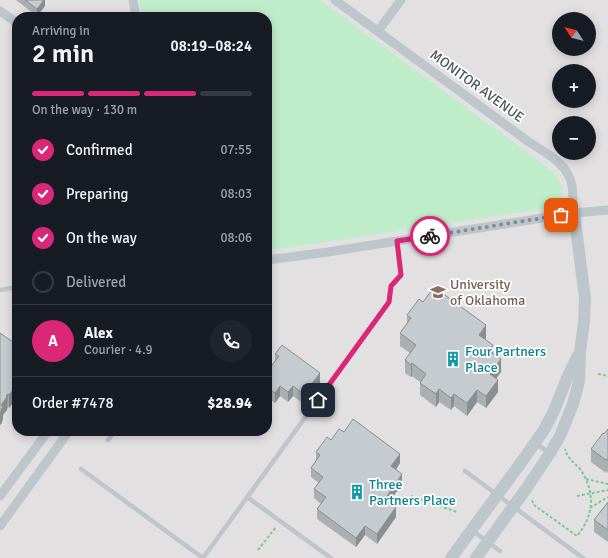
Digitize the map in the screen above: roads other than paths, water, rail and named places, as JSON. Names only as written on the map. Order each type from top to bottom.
[{"type":"street","points":[[133,0],[135,12]]},
{"type":"street","name":"MONITOR AVENUE","points":[[335,0],[558,162],[565,169],[572,184],[574,213]]},
{"type":"street","points":[[378,31],[401,0]]},
{"type":"street","points":[[0,11],[12,20]]},
{"type":"street","points":[[272,259],[328,252],[574,213],[608,210]]},
{"type":"street","points":[[476,558],[550,453],[560,436],[573,404],[579,381],[585,298],[574,213]]},
{"type":"street","points":[[451,558],[544,430],[580,352]]},
{"type":"street","points":[[0,496],[44,436]]},
{"type":"street","points":[[1,521],[65,436]]},
{"type":"lane","points":[[81,469],[203,558],[389,302],[391,286],[401,275],[397,241]]},
{"type":"lane","points":[[0,290],[12,288]]},
{"type":"lane","points":[[108,440],[111,436]]},
{"type":"lane","points":[[535,443],[550,453]]},
{"type":"lane","points":[[465,471],[583,558]]},
{"type":"lane","points":[[247,497],[331,558]]},
{"type":"lane","points":[[472,530],[500,551]]},
{"type":"place","name":"University of Oklahoma","points":[[438,292]]},
{"type":"place","name":"Four Partners Place","points":[[453,359]]},
{"type":"place","name":"Three Partners Place","points":[[357,492]]}]
